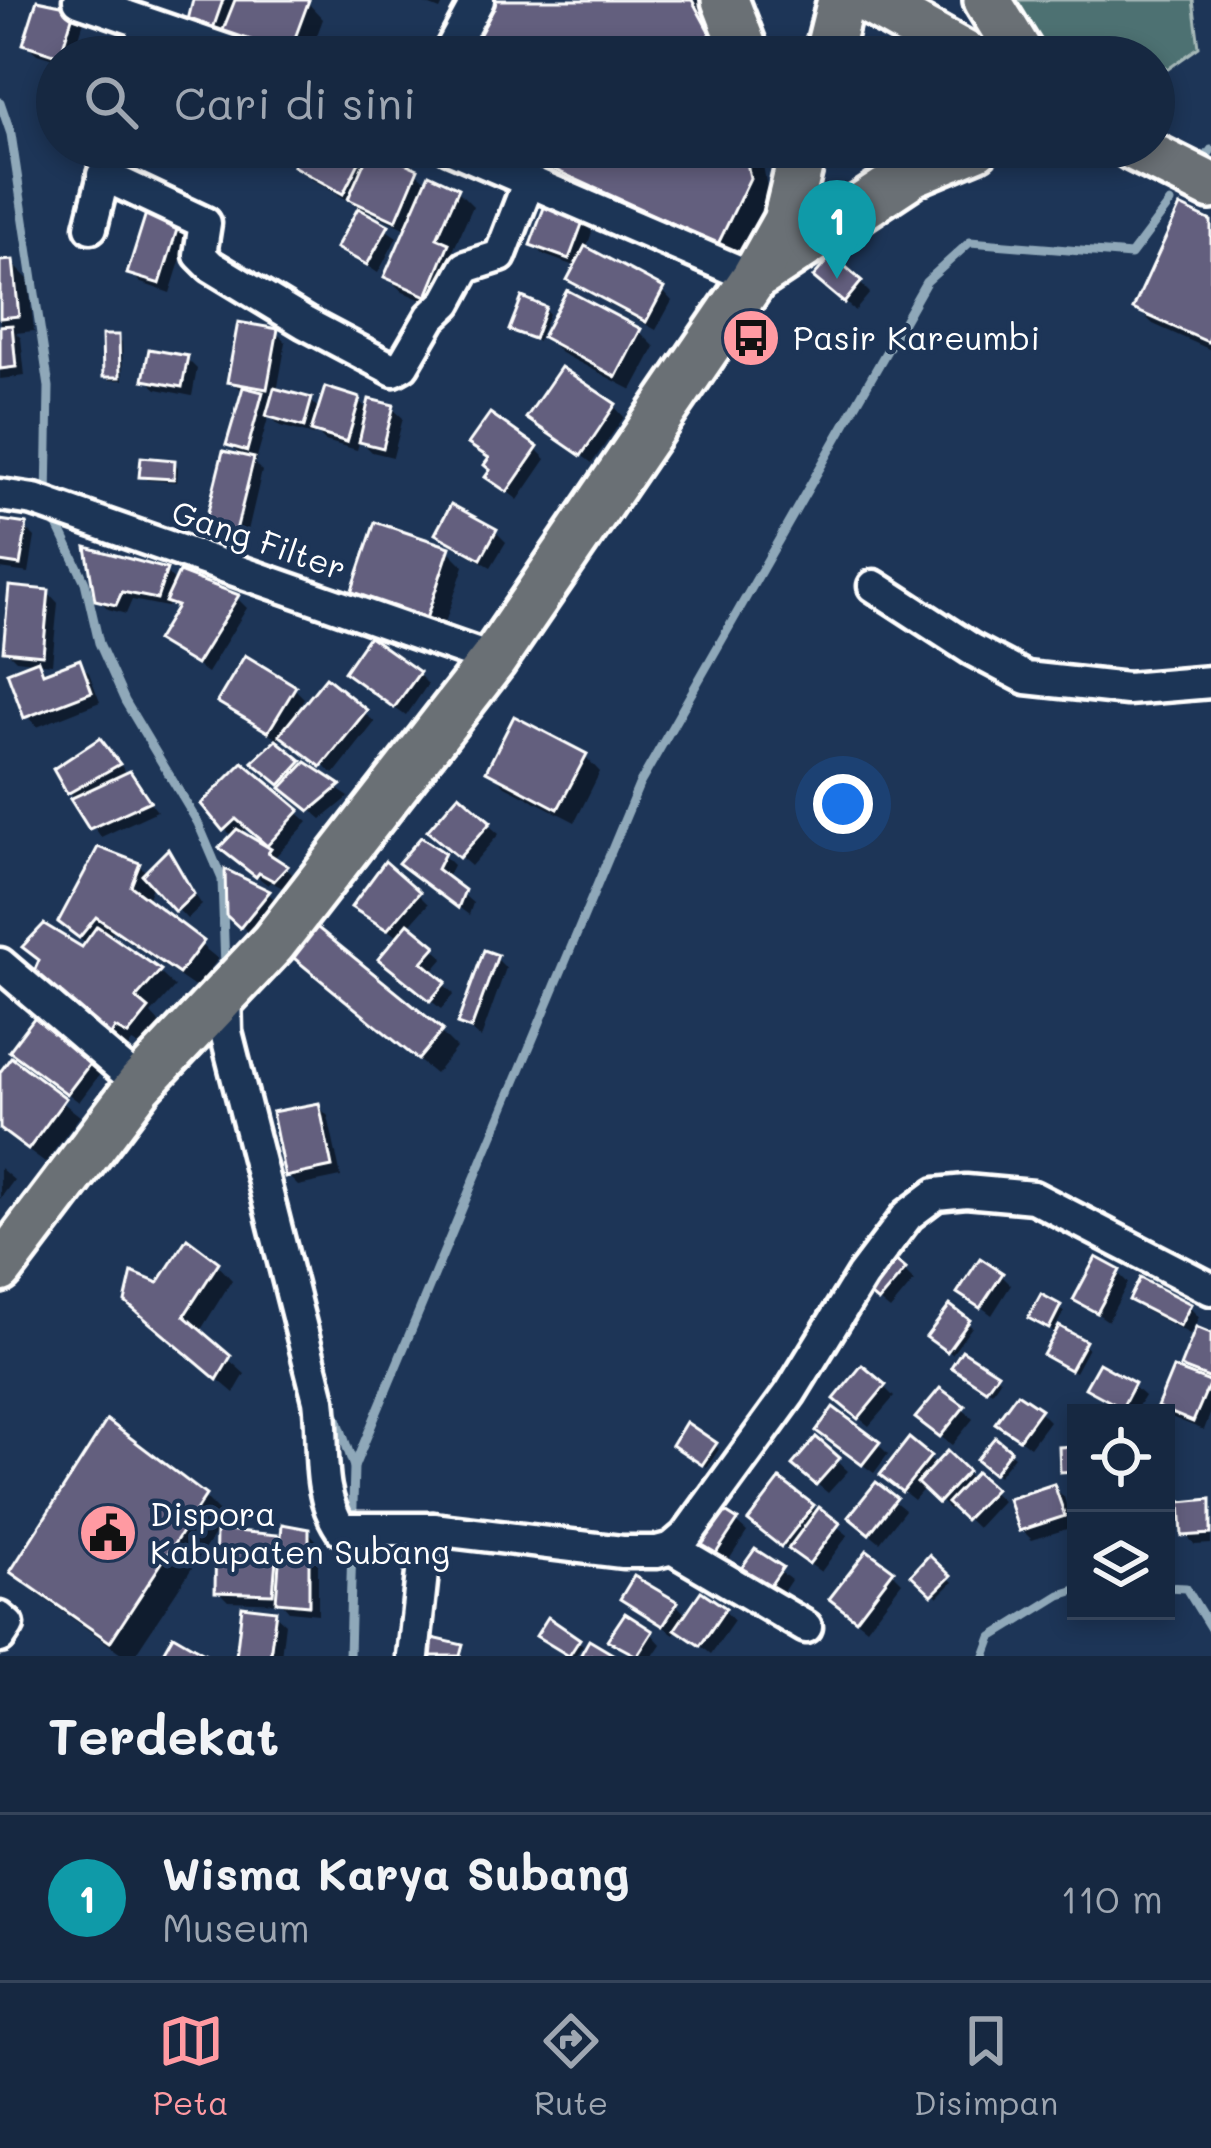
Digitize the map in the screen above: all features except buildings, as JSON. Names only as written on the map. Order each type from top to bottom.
[{"type":"main road","points":[[725,0],[739,36]]},
{"type":"main road","points":[[832,36],[841,0]]},
{"type":"main road","points":[[867,0],[931,36]]},
{"type":"main road","points":[[987,0],[1009,36]]},
{"type":"main road","points":[[775,168],[786,221]]},
{"type":"main road","points":[[0,1269],[140,1084],[273,943],[493,660],[754,278],[786,221],[799,168]]},
{"type":"main road","points":[[754,278],[925,168]]},
{"type":"street","points":[[79,0],[180,36]]},
{"type":"street","points":[[458,36],[478,0]]},
{"type":"street","points":[[143,36],[146,25]]},
{"type":"street","points":[[91,227],[105,168]]},
{"type":"street","points":[[118,168],[206,223],[200,255],[211,266],[394,370],[403,365],[466,267],[500,256],[530,181]]},
{"type":"street","points":[[499,168],[754,278]]},
{"type":"street","name":"Gang Filter","points":[[0,495],[34,500],[493,660]]},
{"type":"street","points":[[874,586],[971,649],[1026,678],[1126,689],[1211,682]]},
{"type":"street","points":[[0,964],[140,1084]]},
{"type":"street","points":[[225,993],[226,1032],[319,1400],[323,1491],[341,1528],[424,1529],[622,1552],[672,1547],[686,1536],[790,1393],[862,1276],[908,1215],[936,1194],[966,1191],[1033,1198],[1211,1289]]},
{"type":"street","points":[[412,1656],[424,1529]]},
{"type":"street","points":[[672,1547],[806,1628]]},
{"type":"street","points":[[0,1618],[8,1625],[0,1637]]},
{"type":"green space","points":[[1008,0],[1193,0],[1199,47],[1175,64],[1175,36],[1031,36]]},
{"type":"waterway","points":[[0,102],[11,134],[49,387],[47,500]]},
{"type":"waterway","points":[[1206,157],[1211,150]]},
{"type":"waterway","points":[[349,1656],[354,1467],[639,785],[926,282],[970,242],[1131,255],[1170,203]]},
{"type":"waterway","points":[[53,515],[85,582],[99,643],[125,701],[198,823],[222,879],[225,969]]},
{"type":"waterway","points":[[332,1404],[354,1467]]},
{"type":"waterway","points":[[1175,1587],[1186,1588],[1211,1629]]},
{"type":"waterway","points":[[985,1656],[992,1637],[1067,1593]]},
{"type":"place","name":"Wisma Karya Subang","points":[[837,279]]},
{"type":"place","name":"Pasir Kareumbi","points":[[751,338]]},
{"type":"place","name":"Dispora Kabupaten Subang","points":[[108,1533]]}]
